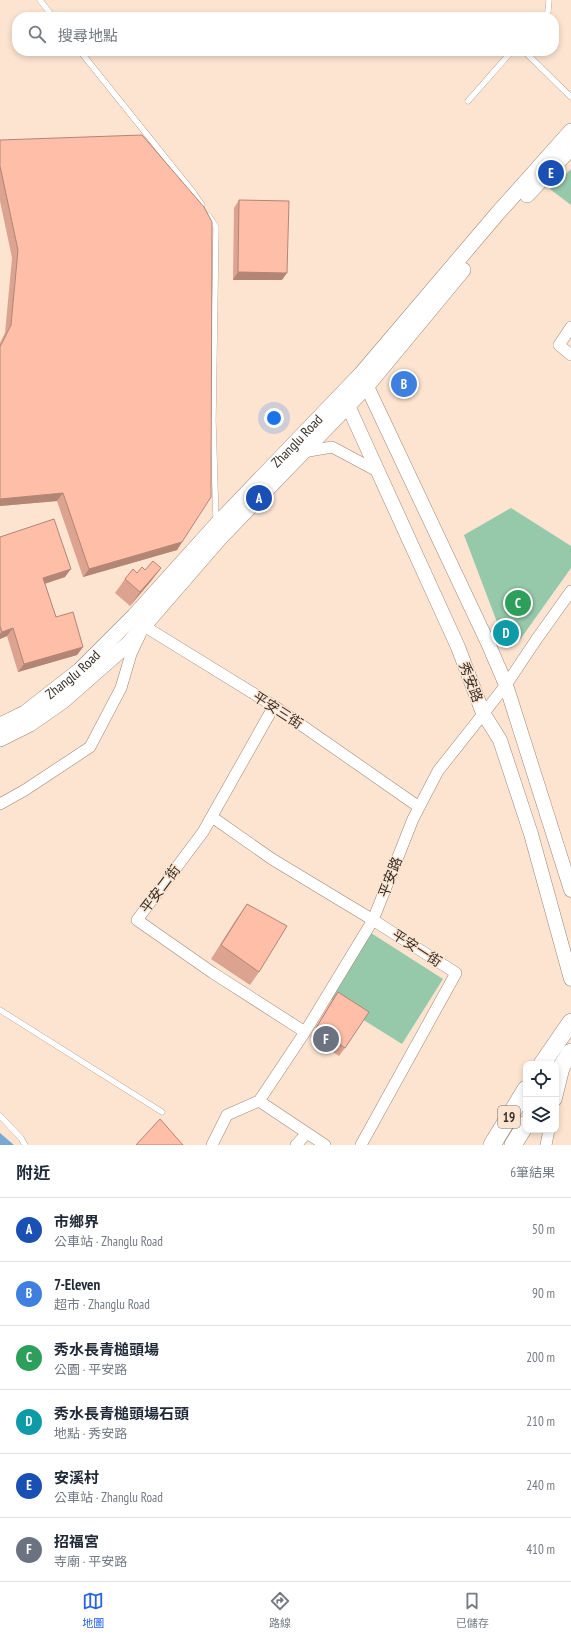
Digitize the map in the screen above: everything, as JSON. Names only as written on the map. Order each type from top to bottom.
[{"type":"main road","name":"Zhanglu Road","points":[[364,380],[497,214],[571,131]]},
{"type":"main road","name":"Zhanglu Road","points":[[0,725],[25,713],[139,621],[218,532],[364,380],[504,220],[571,148]]},
{"type":"main road","name":"Zhanglu Road","points":[[218,532],[303,452],[345,400]]},
{"type":"main road","name":"Zhanglu Road","points":[[0,739],[30,724],[63,701],[129,643],[139,621]]},
{"type":"main road","points":[[544,1061],[571,1022]]},
{"type":"main road","points":[[559,1070],[568,1055]]},
{"type":"main road","name":"19","points":[[492,1145],[523,1095]]},
{"type":"main road","name":"19","points":[[513,1145],[523,1129]]},
{"type":"street","points":[[571,327],[558,344],[571,354]]},
{"type":"street","points":[[364,380],[485,636],[506,685],[571,890]]},
{"type":"street","name":"秀安路","points":[[345,400],[458,647],[482,713],[500,740],[531,834],[571,980]]},
{"type":"street","points":[[303,452],[332,448],[377,471]]},
{"type":"street","name":"平安路","points":[[259,1101],[305,1032],[373,920],[413,819],[438,771],[482,713],[506,685],[571,591]]},
{"type":"street","points":[[0,804],[25,790],[90,747],[122,688],[139,621]]},
{"type":"street","name":"平安三街","points":[[139,621],[274,706],[419,807]]},
{"type":"street","name":"平安二街","points":[[274,706],[203,832],[137,920],[213,973],[305,1032]]},
{"type":"street","name":"平安一街","points":[[212,816],[272,859],[373,920],[456,973],[361,1145]]},
{"type":"street","points":[[556,1042],[568,1055],[557,1097]]},
{"type":"street","points":[[212,1145],[228,1115],[259,1101],[325,1145]]},
{"type":"street","points":[[296,1145],[307,1133]]},
{"type":"street","points":[[546,1145],[548,1133]]},
{"type":"lane","points":[[40,0],[49,12]]},
{"type":"lane","points":[[548,12],[549,0]]},
{"type":"lane","points":[[84,56],[193,192],[216,227],[213,421],[218,532]]},
{"type":"lane","points":[[468,101],[508,56]]},
{"type":"lane","points":[[529,56],[571,97]]},
{"type":"lane","points":[[0,1010],[162,1112]]},
{"type":"lane","points":[[0,1116],[21,1138],[25,1145]]},
{"type":"green space","points":[[571,169],[571,205],[550,189]]},
{"type":"green space","points":[[511,508],[571,546],[571,568],[519,641],[503,638],[464,535]]},
{"type":"green space","points":[[371,933],[443,979],[402,1044],[330,999]]},
{"type":"water","points":[[0,1133],[14,1145],[0,1145]]},
{"type":"building","points":[[142,135],[204,207],[212,222],[211,497],[182,542],[89,569],[63,493],[0,499],[0,347],[11,325],[18,250],[0,166],[0,140]]},
{"type":"building","points":[[239,200],[289,201],[287,273],[238,272]]},
{"type":"building","points":[[54,519],[71,569],[43,578],[56,617],[73,612],[83,647],[24,664],[13,628],[2,632],[0,626],[0,537]]},
{"type":"building","points":[[153,561],[161,568],[140,592],[125,579],[133,569],[137,573],[142,567],[145,570]]},
{"type":"building","points":[[247,904],[287,926],[259,972],[221,945]]},
{"type":"building","points":[[338,992],[369,1012],[345,1048],[316,1028]]},
{"type":"building","points":[[160,1119],[183,1145],[136,1145]]},
{"type":"place","name":"安溪村","points":[[551,173]]},
{"type":"place","name":"7-Eleven","points":[[404,384]]},
{"type":"place","name":"市鄉界","points":[[259,498]]},
{"type":"place","name":"秀水長青槌頭場","points":[[518,603]]},
{"type":"place","name":"秀水長青槌頭場石頭","points":[[506,633]]},
{"type":"place","name":"招福宮","points":[[326,1039]]}]
